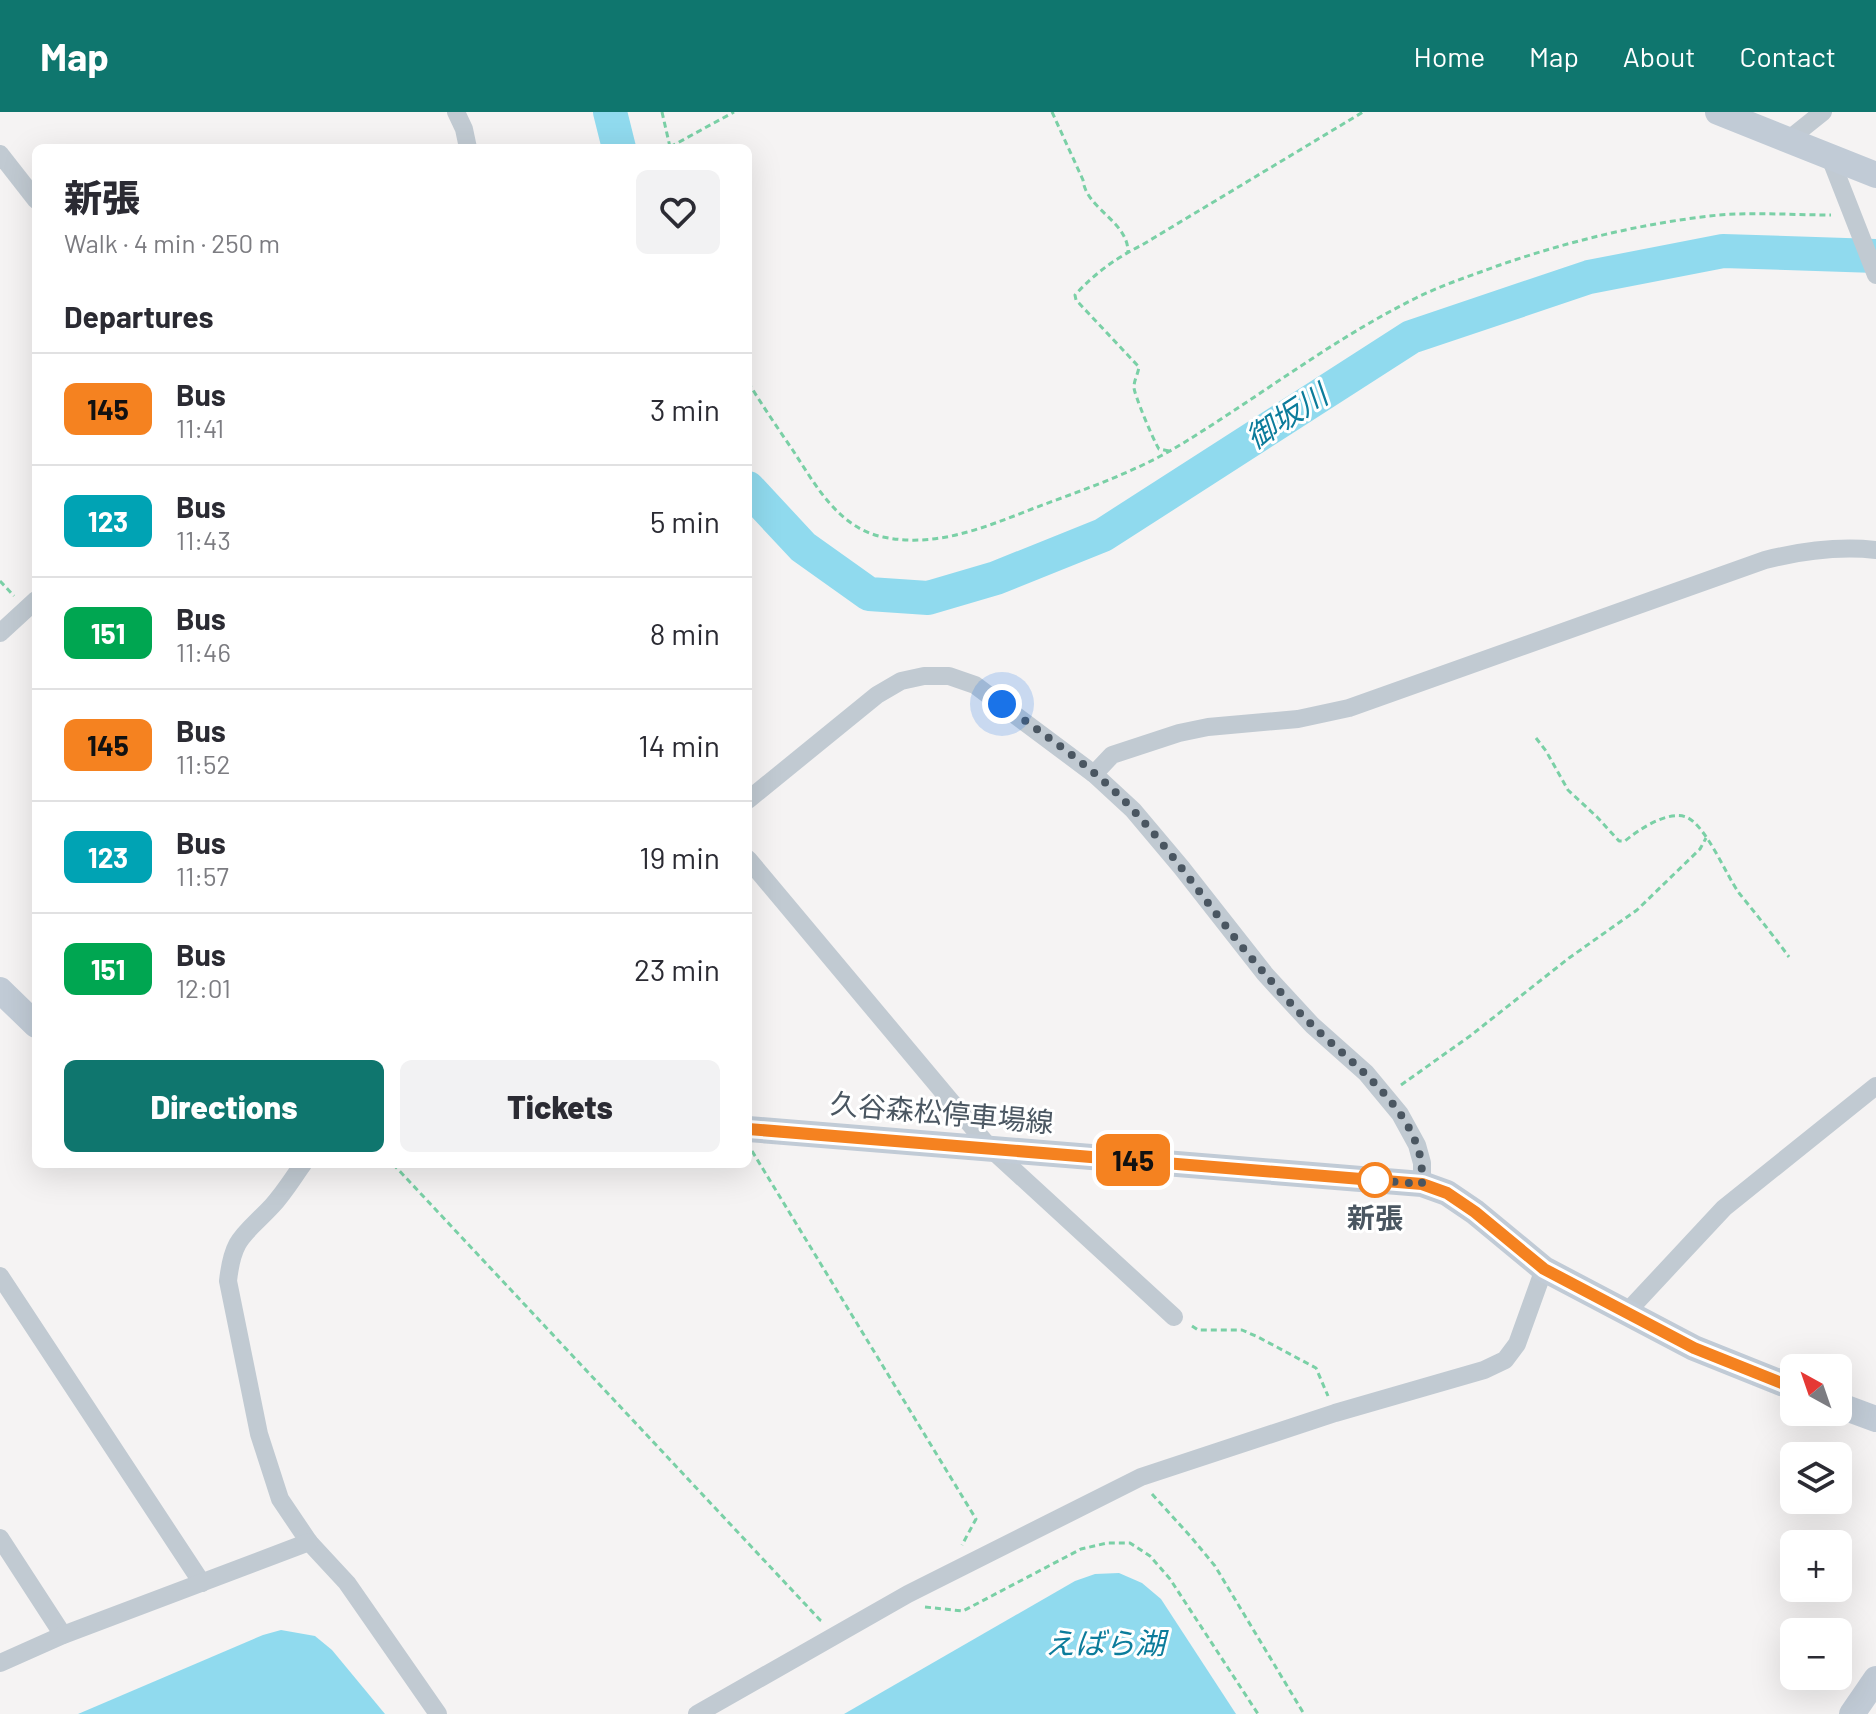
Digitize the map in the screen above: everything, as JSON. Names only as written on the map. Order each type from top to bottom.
[{"type":"main road","points":[[1718,112],[1740,118],[1876,175]]},
{"type":"main road","points":[[0,990],[32,1021]]},
{"type":"main road","name":"久谷森松停車場線","points":[[752,1129],[1422,1184],[1447,1193],[1466,1205],[1544,1269],[1694,1348],[1780,1382]]},
{"type":"main road","points":[[1852,1410],[1876,1419]]},
{"type":"main road","points":[[1852,1714],[1876,1679]]},
{"type":"street","points":[[456,112],[467,144]]},
{"type":"street","points":[[1788,140],[1823,112]]},
{"type":"street","points":[[0,154],[32,195]]},
{"type":"street","points":[[1829,155],[1876,275]]},
{"type":"street","points":[[1094,774],[1112,755],[1179,733],[1208,727],[1298,719],[1349,708],[1765,560],[1812,551],[1876,550]]},
{"type":"street","points":[[0,633],[32,604]]},
{"type":"street","points":[[752,797],[877,695],[901,681],[924,676],[949,676],[975,685],[1094,774],[1133,810],[1265,974],[1312,1025],[1366,1073],[1400,1114],[1417,1145],[1422,1163],[1422,1184]]},
{"type":"street","points":[[752,864],[990,1148],[1174,1317]]},
{"type":"street","points":[[1626,1313],[1724,1208],[1876,1086]]},
{"type":"street","points":[[300,1168],[281,1195],[247,1229],[230,1259],[228,1281],[259,1434],[280,1499],[309,1542],[347,1583],[438,1714]]},
{"type":"street","points":[[697,1714],[908,1594],[1141,1477],[1335,1413],[1484,1370],[1505,1360],[1517,1344],[1544,1269]]},
{"type":"street","points":[[0,1276],[202,1583]]},
{"type":"street","points":[[0,1538],[63,1635]]},
{"type":"street","points":[[0,1663],[63,1635],[309,1542]]},
{"type":"path","points":[[662,112],[669,144]]},
{"type":"path","points":[[675,144],[734,112]]},
{"type":"path","points":[[1052,112],[1083,180],[1084,189],[1121,230],[1128,252]]},
{"type":"path","points":[[1169,451],[1159,449],[1154,443],[1135,396],[1139,367],[1076,300],[1075,295],[1093,275],[1128,252],[1363,112]]},
{"type":"path","points":[[752,388],[819,493],[839,513],[858,528],[880,537],[929,541],[991,525],[1135,468],[1169,451],[1344,339],[1417,298],[1529,255],[1604,233],[1721,215],[1852,218]]},
{"type":"path","points":[[1536,738],[1568,790],[1619,841],[1625,841],[1640,828],[1678,816],[1694,822],[1738,891],[1789,957]]},
{"type":"path","points":[[1385,1096],[1637,910],[1700,849],[1706,838]]},
{"type":"path","points":[[752,1151],[976,1519],[963,1544],[953,1553]]},
{"type":"path","points":[[397,1168],[820,1620],[829,1623]]},
{"type":"path","points":[[1174,1317],[1198,1330],[1242,1330],[1316,1368],[1335,1413]]},
{"type":"path","points":[[1141,1477],[1153,1496],[1215,1566],[1304,1714]]},
{"type":"path","points":[[908,1594],[916,1606],[963,1611],[1081,1549],[1107,1543],[1130,1543],[1150,1556],[1170,1579],[1258,1714]]},
{"type":"water","name":"えばら湖","points":[[1119,1573],[1142,1583],[1161,1599],[1236,1714],[844,1714],[1075,1581],[1095,1574]]},
{"type":"water","points":[[281,1630],[315,1636],[332,1650],[385,1714],[78,1714],[263,1635]]},
{"type":"waterway","name":"御坂川","points":[[610,112],[618,144]]},
{"type":"waterway","name":"御坂川","points":[[752,492],[803,547],[869,594],[928,598],[996,578],[1103,535],[1411,337],[1589,277],[1723,251],[1876,256]]},
{"type":"bus line","name":"145","points":[[752,1129],[1422,1184],[1447,1193],[1475,1212],[1544,1269],[1694,1348],[1780,1382]]},
{"type":"place","name":"新張","points":[[1375,1180]]},
{"type":"route","points":[[1002,704],[1094,774],[1133,810],[1265,974],[1312,1025],[1366,1073],[1400,1114],[1417,1145],[1422,1163],[1422,1184],[1360,1179],[1375,1180]]}]
